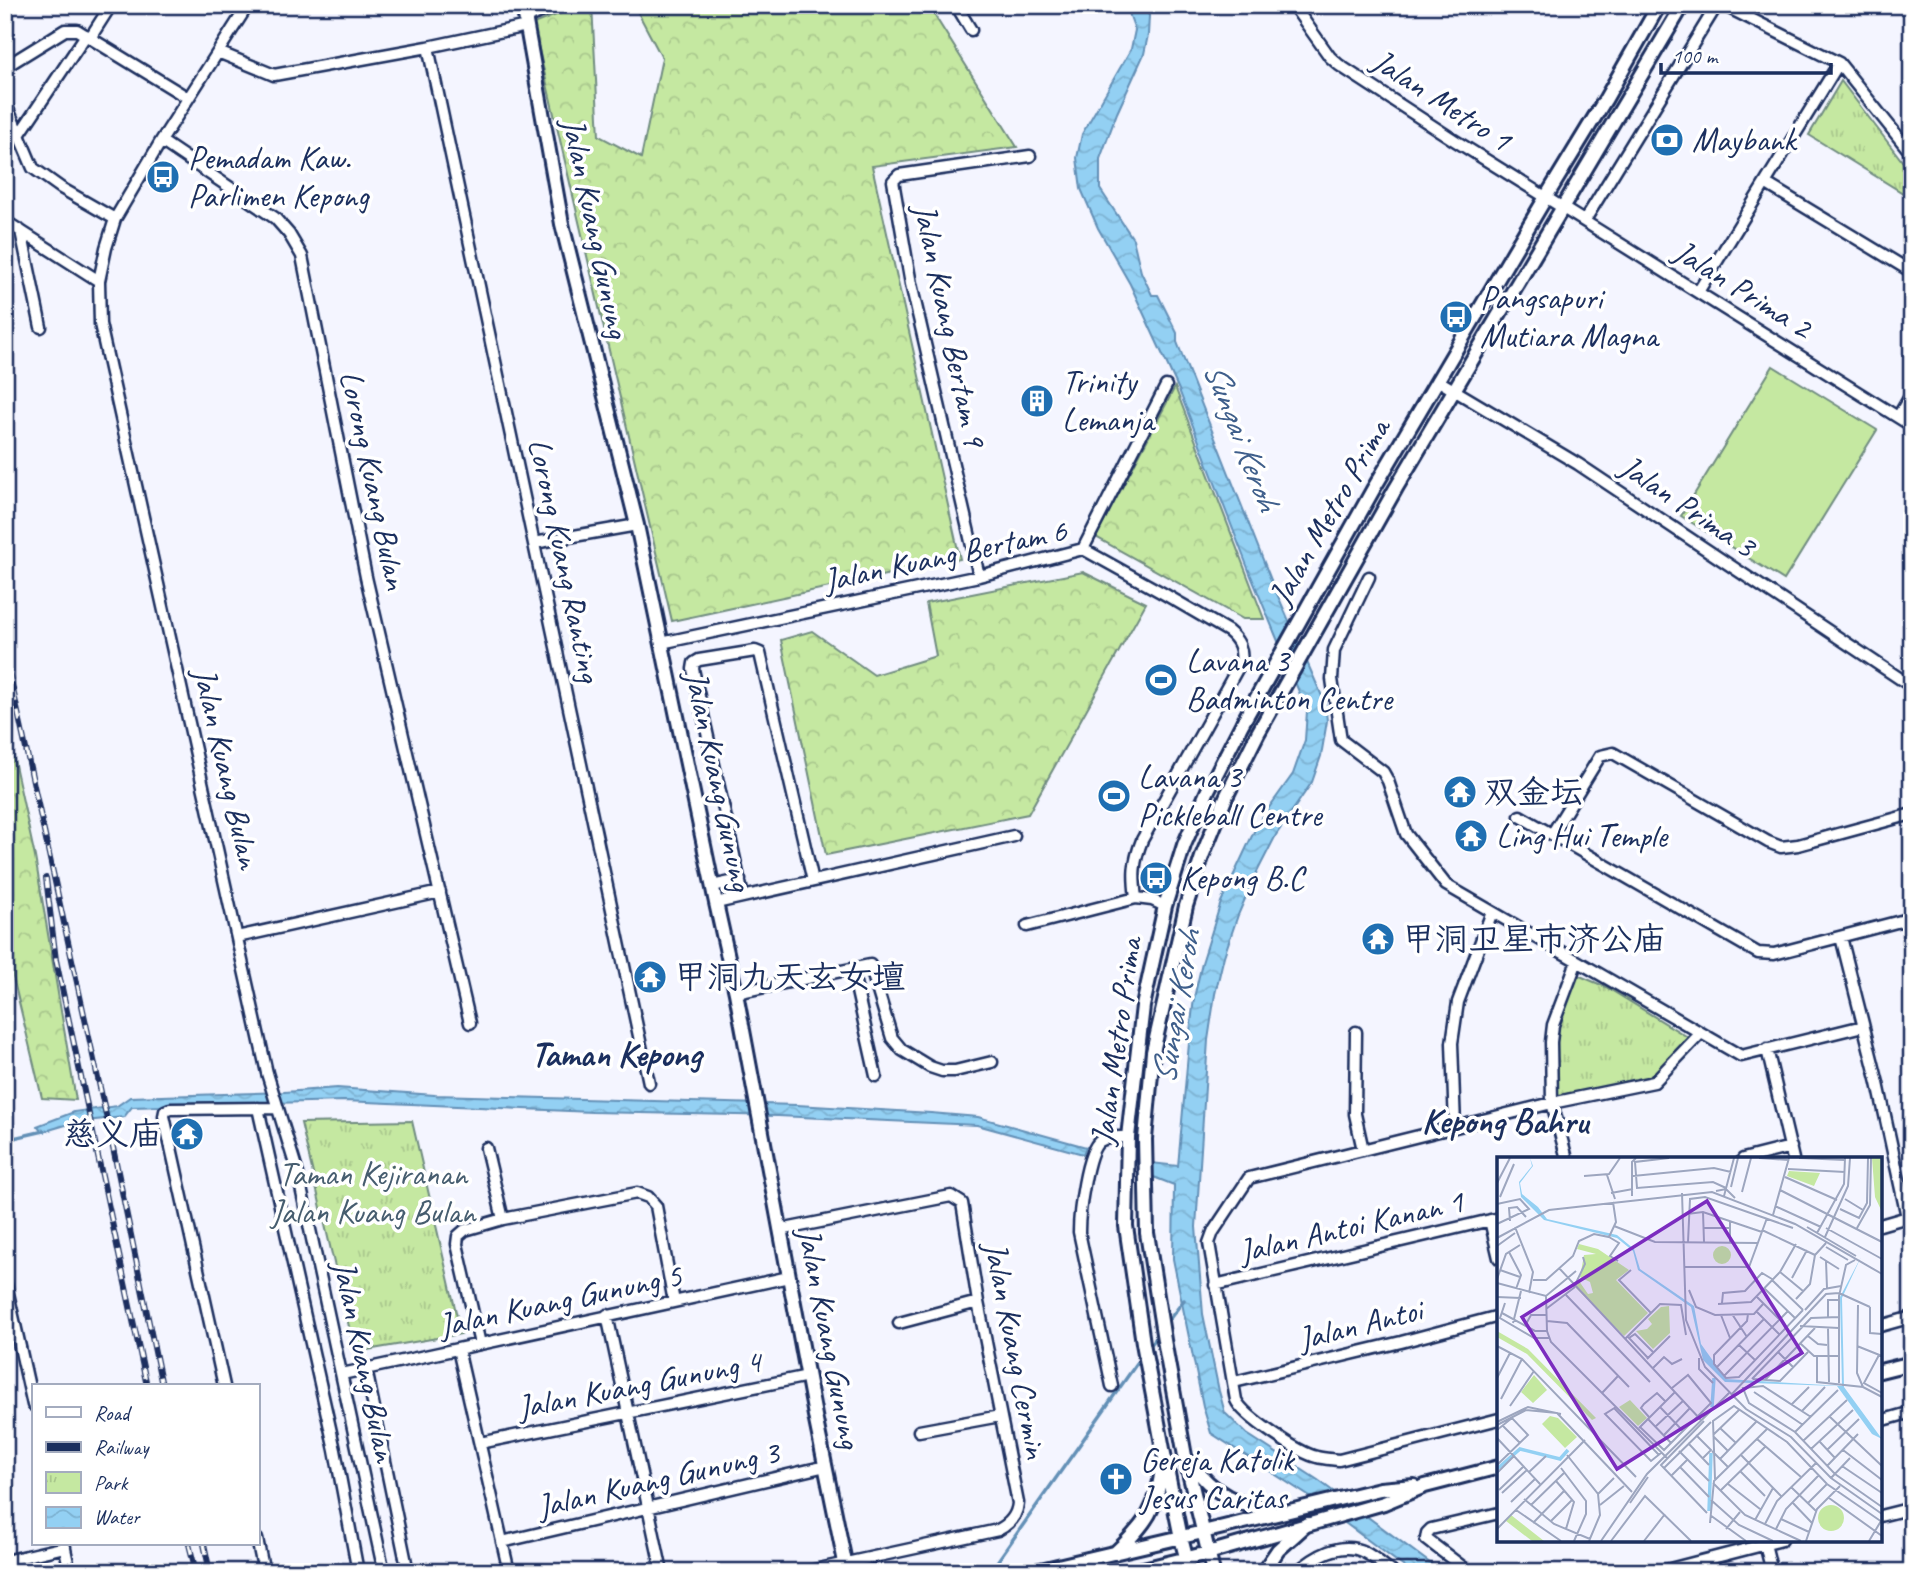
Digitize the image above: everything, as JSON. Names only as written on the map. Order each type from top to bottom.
[{"type":"main road","name":"Jalan Metro Prima","points":[[1188,1566],[1143,1343],[1126,1226],[1128,1137],[1143,1006],[1165,906],[1184,845],[1208,790],[1242,724],[1325,573],[1437,380],[1660,5]]},
{"type":"main road","name":"Jalan Metro Prima","points":[[1213,1572],[1185,1456],[1147,1233],[1145,1139],[1153,1052],[1186,906],[1226,797],[1258,733],[1396,488],[1684,5]]},
{"type":"main road","name":"Jalan Kuang Gunung","points":[[525,16],[562,223],[637,525],[736,993],[846,1567]]},
{"type":"main road","points":[[1882,1370],[1912,1363]]},
{"type":"main road","points":[[1115,1554],[1133,1537],[1155,1505],[1163,1449]]},
{"type":"main road","points":[[1185,1456],[1202,1480],[1216,1490],[1241,1503],[1277,1513]]},
{"type":"main road","points":[[1131,1572],[1188,1566],[1208,1553],[1384,1503],[1425,1486],[1497,1468]]},
{"type":"main road","points":[[1032,1572],[1380,1489],[1425,1486]]},
{"type":"main road","points":[[1263,1572],[1279,1550],[1310,1523]]},
{"type":"street","points":[[19,135],[111,5]]},
{"type":"street","name":"Jalan Kuang Bulan","points":[[248,5],[161,141],[115,219],[99,281],[100,324],[267,1073],[298,1174],[384,1572]]},
{"type":"street","points":[[218,52],[274,75],[428,47],[559,5]]},
{"type":"street","points":[[956,5],[971,30]]},
{"type":"street","name":"Jalan Metro 1","points":[[1293,5],[1330,57],[1339,65],[1546,197]]},
{"type":"street","points":[[1585,220],[1717,5]]},
{"type":"street","points":[[1723,5],[1839,64],[1912,154]]},
{"type":"street","points":[[5,67],[65,30],[77,30],[188,98]]},
{"type":"street","name":"Lorong Kuang Ranting","points":[[428,47],[649,1083]]},
{"type":"street","points":[[1698,292],[1839,64]]},
{"type":"street","points":[[5,102],[33,168],[61,188],[115,219]]},
{"type":"street","name":"Lorong Kuang Bulan","points":[[161,141],[275,218],[289,234],[302,256],[366,576],[470,1023]]},
{"type":"street","name":"Jalan Kuang Bertam 9","points":[[979,576],[911,284],[893,181],[899,175],[1030,156]]},
{"type":"street","points":[[1765,183],[1912,272]]},
{"type":"street","name":"Jalan Prima 2","points":[[1546,197],[1912,426]]},
{"type":"street","points":[[5,221],[99,281]]},
{"type":"street","points":[[21,231],[41,327]]},
{"type":"street","name":"Jalan Prima 3","points":[[1437,380],[1578,464],[1909,683]]},
{"type":"street","points":[[1083,549],[1166,386]]},
{"type":"street","points":[[1898,417],[1912,393]]},
{"type":"street","points":[[534,543],[637,525]]},
{"type":"street","name":"Jalan Kuang Bertam 6","points":[[662,643],[979,576],[1083,549],[1228,631],[1240,646],[1242,654],[1241,663],[1142,840],[1134,864],[1136,898]]},
{"type":"street","points":[[1369,577],[1334,650],[1332,679],[1341,740],[1383,772],[1406,834],[1446,885],[1741,1056],[1863,1026]]},
{"type":"street","points":[[743,896],[693,669],[694,663],[699,660],[755,651],[760,653],[813,881]]},
{"type":"street","points":[[1552,834],[1600,756],[1612,753],[1781,847],[1798,845],[1912,814]]},
{"type":"street","points":[[1520,816],[1758,953],[1774,954],[1912,918]]},
{"type":"street","points":[[716,903],[1014,836]]},
{"type":"street","points":[[712,886],[740,880]]},
{"type":"street","points":[[237,937],[440,892]]},
{"type":"street","points":[[1027,926],[1136,898],[1152,900],[1165,906]]},
{"type":"street","points":[[1455,1128],[1452,1044],[1458,1002],[1492,912]]},
{"type":"street","points":[[1841,937],[1909,1217],[1882,1224]]},
{"type":"street","points":[[1566,1157],[1552,1103],[1551,1042],[1553,1025],[1577,961]]},
{"type":"street","points":[[736,993],[870,965],[892,1038],[902,1050],[942,1071],[955,1071],[992,1062]]},
{"type":"street","points":[[852,969],[876,1076]]},
{"type":"street","points":[[1356,1032],[1355,1114],[1363,1150]]},
{"type":"street","points":[[1497,1420],[1339,1460],[1316,1457],[1266,1429],[1239,1406],[1236,1400],[1209,1242],[1219,1222],[1249,1178],[1552,1103],[1654,1082],[1701,1033]]},
{"type":"street","points":[[1767,1049],[1793,1157]]},
{"type":"street","points":[[224,1384],[164,1116],[165,1111],[170,1109],[276,1107]]},
{"type":"street","points":[[258,1108],[333,1440],[358,1572]]},
{"type":"street","points":[[1112,1387],[1079,1232],[1079,1215],[1094,1148],[1107,1138],[1128,1137]]},
{"type":"street","points":[[1751,1157],[1791,1147]]},
{"type":"street","points":[[486,1148],[503,1219]]},
{"type":"street","points":[[480,1344],[457,1244],[458,1236],[465,1230],[503,1219],[637,1193],[648,1197],[656,1206],[674,1302]]},
{"type":"street","name":"Jalan Kuang Cermin","points":[[780,1230],[951,1196],[962,1203],[978,1302],[1018,1503],[1016,1514],[1006,1527],[998,1530],[846,1567]]},
{"type":"street","points":[[1494,1219],[1497,1242]]},
{"type":"street","name":"Jalan Antoi Kanan 1","points":[[1216,1285],[1494,1219]]},
{"type":"street","name":"Jalan Kuang Gunung 5","points":[[342,1374],[789,1277]]},
{"type":"street","points":[[5,1280],[32,1401]]},
{"type":"street","points":[[899,1323],[978,1302]]},
{"type":"street","points":[[607,1315],[662,1572]]},
{"type":"street","name":"Jalan Antoi","points":[[1234,1382],[1497,1317]]},
{"type":"street","points":[[1882,1325],[1912,1317]]},
{"type":"street","points":[[458,1349],[509,1572]]},
{"type":"street","points":[[366,1369],[408,1572]]},
{"type":"street","name":"Jalan Kuang Gunung 4","points":[[480,1443],[808,1376]]},
{"type":"street","points":[[1882,1420],[1912,1412]]},
{"type":"street","points":[[919,1431],[1000,1416]]},
{"type":"street","name":"Jalan Kuang Gunung 3","points":[[502,1542],[826,1466]]},
{"type":"street","points":[[1882,1516],[1912,1508]]},
{"type":"street","points":[[1469,1572],[1426,1539],[1426,1533],[1431,1529],[1497,1513]]},
{"type":"street","points":[[1658,1572],[1765,1542],[1772,1572]]},
{"type":"street","points":[[5,1561],[60,1546]]},
{"type":"street","points":[[64,1546],[70,1572]]},
{"type":"street","points":[[258,1546],[264,1572]]},
{"type":"street","points":[[1297,1572],[1312,1558],[1352,1548],[1364,1552],[1392,1572]]},
{"type":"street","points":[[805,1572],[846,1567]]},
{"type":"green space","points":[[582,5],[592,5],[599,136],[641,158],[662,58],[634,5],[928,5],[1017,147],[872,166],[960,559],[672,621],[533,24]]},
{"type":"green space","points":[[1841,81],[1912,174],[1912,187],[1903,193],[1809,135]]},
{"type":"green space","points":[[1773,366],[1877,430],[1784,580],[1681,516]]},
{"type":"green space","points":[[1175,387],[1264,619],[1243,619],[1096,537]]},
{"type":"green space","points":[[1083,572],[1146,603],[1028,814],[826,855],[781,640],[812,631],[874,675],[936,656],[926,603]]},
{"type":"green space","points":[[5,719],[35,857],[76,1100],[42,1098],[5,944]]},
{"type":"green space","points":[[1573,973],[1606,987],[1694,1041],[1654,1082],[1552,1103],[1551,1042]]},
{"type":"green space","name":"Taman Kejiranan Jalan Kuang Bulan","points":[[412,1121],[461,1334],[355,1352],[301,1123]]},
{"type":"water","points":[[1126,5],[1145,5],[1149,16],[1148,35],[1144,54],[1100,159],[1100,189],[1133,239],[1141,272],[1152,295],[1158,295],[1177,333],[1177,342],[1271,580],[1325,703],[1327,721],[1321,756],[1312,782],[1276,835],[1254,878],[1224,956],[1215,994],[1208,1040],[1196,1227],[1203,1314],[1225,1413],[1247,1434],[1318,1480],[1442,1572],[1411,1572],[1310,1497],[1211,1433],[1173,1259],[1174,1185],[1151,1176],[1152,1163],[1178,1166],[1194,998],[1202,963],[1221,902],[1258,823],[1293,774],[1305,740],[1307,711],[1179,390],[1130,284],[1098,228],[1081,189],[1077,158],[1082,134],[1131,49],[1135,30]]},
{"type":"water","points":[[337,1088],[435,1095],[797,1105],[931,1113],[978,1117],[1086,1147],[1083,1154],[977,1125],[344,1101],[132,1107],[124,1117],[76,1122],[42,1132],[37,1126],[74,1112],[117,1106],[130,1097]]},
{"type":"waterway","points":[[5,1140],[44,1131]]},
{"type":"waterway","points":[[1165,1325],[1184,1300]]},
{"type":"waterway","points":[[1149,1347],[1159,1334]]},
{"type":"waterway","points":[[992,1569],[1142,1356]]},
{"type":"railway","points":[[5,653],[162,1384]]},
{"type":"railway","points":[[46,878],[56,960],[147,1384]]},
{"type":"railway","points":[[190,1546],[196,1572]]},
{"type":"railway","points":[[204,1546],[210,1572]]},
{"type":"place","name":"Maybank","points":[[1667,140]]},
{"type":"place","name":"Pemadam Kaw. Parlimen Kepong","points":[[163,177]]},
{"type":"place","name":"Pangsapuri Mutiara Magna","points":[[1456,317]]},
{"type":"place","name":"Trinity Lemanja","points":[[1037,401]]},
{"type":"place","name":"Lavana 3 Badminton Centre","points":[[1161,680]]},
{"type":"place","name":"双金坛","points":[[1460,792]]},
{"type":"place","name":"Lavana 3 Pickleball Centre","points":[[1114,796]]},
{"type":"place","name":"Ling Hui Temple","points":[[1471,836]]},
{"type":"place","name":"Kepong B.C","points":[[1156,878]]},
{"type":"place","name":"甲洞卫星市济公庙","points":[[1378,939]]},
{"type":"place","name":"甲洞九天玄女壇","points":[[650,977]]},
{"type":"place","name":"慈义庙","points":[[187,1134]]},
{"type":"place","name":"Gereja Katolik Jesus Caritas","points":[[1116,1479]]},
{"type":"district","name":"Taman Kepong","points":[[616,1054]]},
{"type":"district","name":"Kepong Bahru","points":[[1505,1121]]},
{"type":"water label","name":"Sungai Keroh","points":[[1242,436]]},
{"type":"water label","name":"Sungai Keroh","points":[[1176,1007]]}]
